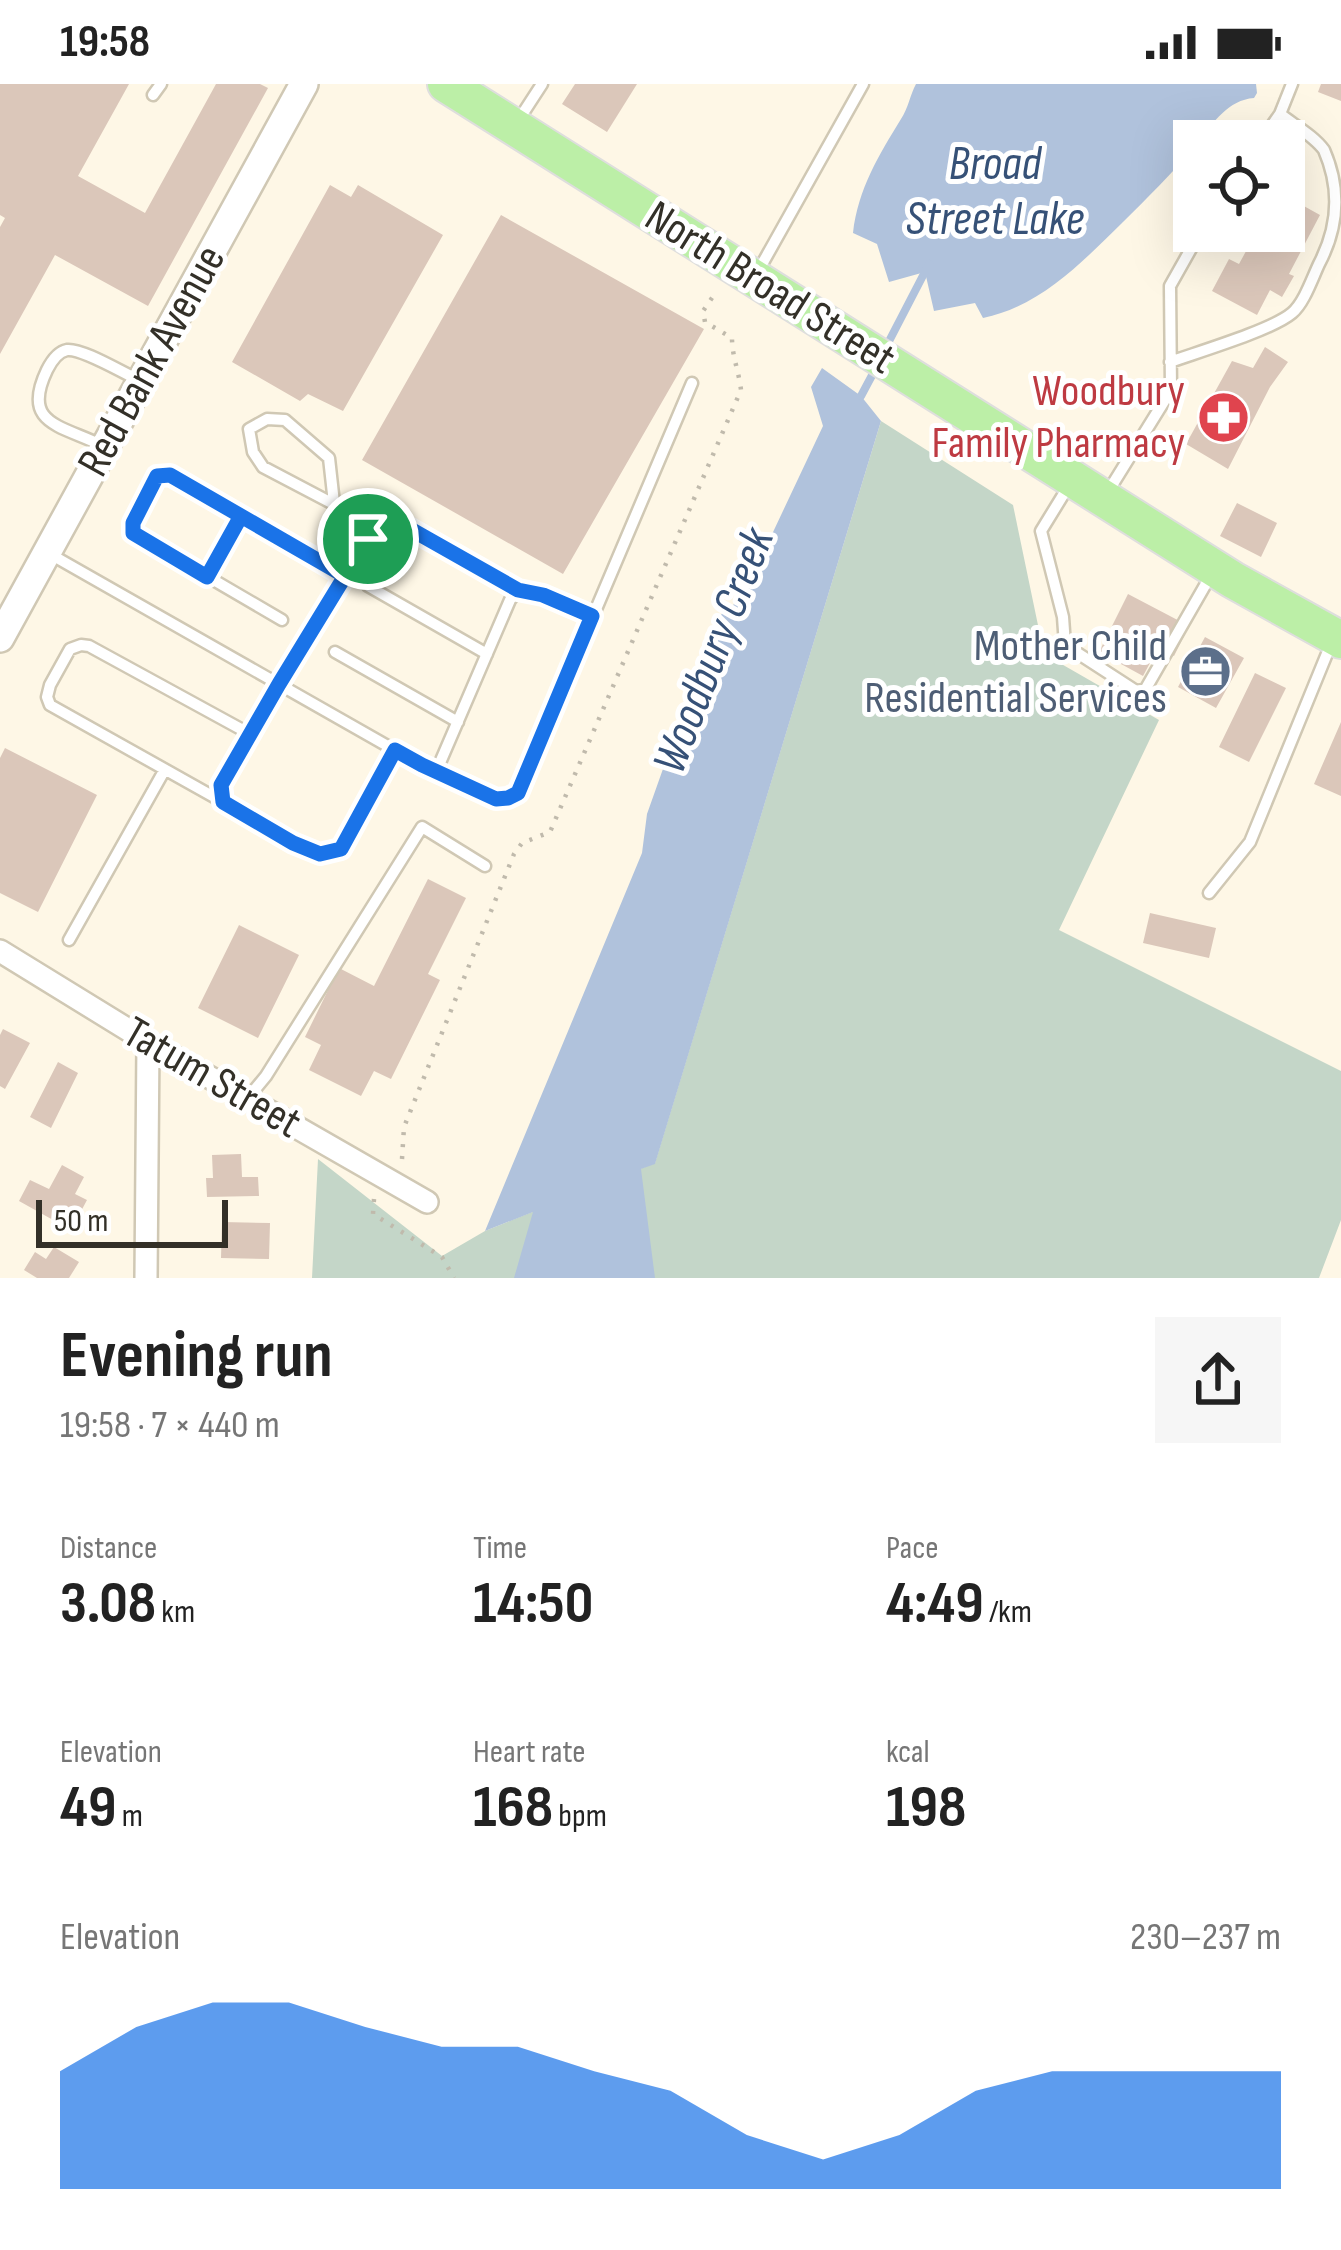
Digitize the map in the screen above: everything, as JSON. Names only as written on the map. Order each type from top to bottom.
[{"type":"main road","name":"North Broad Street","points":[[453,86],[1089,489],[1337,638]]},
{"type":"street","name":"Red Bank Avenue","points":[[0,638],[293,88]]},
{"type":"street","name":"Tatum Street","points":[[0,950],[148,1042],[427,1202]]},
{"type":"street","points":[[146,1278],[148,1042]]},
{"type":"lane","points":[[515,127],[542,84]]},
{"type":"lane","points":[[754,279],[863,84]]},
{"type":"lane","points":[[1276,120],[1292,84]]},
{"type":"lane","points":[[1170,362],[1274,324],[1294,312],[1326,251],[1340,216],[1334,170],[1322,147],[1280,114]]},
{"type":"lane","points":[[1189,252],[1170,286],[1171,390],[1089,489],[1041,530],[1063,617],[1065,645],[1136,692],[1145,690],[1215,567]]},
{"type":"lane","points":[[104,447],[45,418],[38,409],[37,393],[50,364],[61,352],[79,352],[140,381]]},
{"type":"lane","points":[[47,552],[436,772],[496,799],[508,798],[518,793],[692,383]]},
{"type":"lane","points":[[334,503],[329,458],[285,420],[267,419],[249,429],[253,452],[263,467],[362,519],[368,539]]},
{"type":"lane","points":[[282,620],[133,533],[133,523],[157,476],[170,475],[345,576]]},
{"type":"lane","points":[[207,577],[241,516]]},
{"type":"lane","points":[[223,802],[221,785],[250,734],[368,539],[382,525],[398,522],[518,590],[592,616]]},
{"type":"lane","points":[[368,586],[487,655]]},
{"type":"lane","points":[[436,772],[518,590]]},
{"type":"lane","points":[[1209,892],[1250,842],[1337,638]]},
{"type":"lane","points":[[250,734],[89,646],[70,649],[47,698],[50,705],[320,854],[341,849],[395,750]]},
{"type":"lane","points":[[335,652],[458,722]]},
{"type":"lane","points":[[69,940],[164,770]]},
{"type":"lane","points":[[248,1099],[422,826],[485,866]]},
{"type":"path","points":[[402,1163],[404,1127],[514,854],[522,843],[550,832],[741,390],[732,338],[705,322],[703,311],[714,296]]},
{"type":"path","points":[[376,1193],[373,1214],[442,1256],[454,1278]]},
{"type":"green space","points":[[881,421],[1013,505],[1044,654],[1159,720],[1059,930],[1341,1071],[1341,1220],[1319,1278],[312,1278],[318,1159],[442,1256],[485,1231],[655,1163]]},
{"type":"water","name":"Broad Street Lake","points":[[916,84],[1256,84],[1257,93],[1216,120],[1173,120],[1173,170],[1159,186],[1059,281],[1024,304],[983,318],[975,303],[934,311],[925,272],[889,282],[877,244],[853,233],[865,187]]},
{"type":"water","points":[[822,368],[861,396],[881,421],[655,1164],[641,1169],[655,1278],[514,1278],[533,1212],[485,1231],[642,853],[647,814],[708,642],[723,611],[741,600],[823,426],[811,387]]},
{"type":"building","points":[[0,84],[129,84],[78,176],[145,213],[216,84],[268,88],[148,306],[55,255],[0,354],[0,227],[5,218],[0,215]]},
{"type":"building","points":[[575,84],[637,84],[607,132],[562,104]]},
{"type":"building","points":[[1321,84],[1341,84],[1341,101],[1318,92]]},
{"type":"building","points":[[330,185],[351,197],[358,185],[443,235],[343,411],[308,394],[300,401],[232,362]]},
{"type":"building","points":[[1305,207],[1320,215],[1305,244]]},
{"type":"building","points":[[501,215],[704,329],[563,574],[362,460]]},
{"type":"building","points":[[1246,252],[1301,252],[1282,297],[1270,290],[1257,315],[1212,291],[1229,259],[1239,264]]},
{"type":"building","points":[[1265,347],[1288,362],[1228,469],[1186,444],[1232,361],[1253,368]]},
{"type":"building","points":[[1237,503],[1277,523],[1261,557],[1220,536]]},
{"type":"building","points":[[1128,594],[1189,626],[1174,656],[1158,648],[1143,676],[1099,652]]},
{"type":"building","points":[[1205,637],[1244,658],[1216,708],[1178,687]]},
{"type":"building","points":[[1255,673],[1286,688],[1249,762],[1219,747]]},
{"type":"building","points":[[1341,722],[1341,796],[1314,784]]},
{"type":"building","points":[[5,748],[97,795],[38,912],[0,893],[0,758]]},
{"type":"building","points":[[428,879],[466,898],[428,974],[440,980],[391,1079],[374,1071],[361,1096],[309,1070],[321,1045],[305,1037],[339,968],[374,986]]},
{"type":"building","points":[[1150,913],[1216,928],[1209,958],[1143,943]]},
{"type":"building","points":[[239,925],[299,955],[258,1038],[198,1008]]},
{"type":"building","points":[[3,1029],[30,1043],[5,1089],[0,1086]]},
{"type":"building","points":[[58,1062],[78,1073],[51,1128],[30,1117]]},
{"type":"building","points":[[241,1154],[242,1177],[258,1177],[259,1196],[207,1197],[206,1178],[213,1178],[212,1155]]},
{"type":"building","points":[[62,1165],[84,1177],[75,1194],[87,1200],[71,1230],[19,1201],[30,1180],[49,1189]]},
{"type":"building","points":[[222,1222],[270,1223],[269,1259],[221,1258]]},
{"type":"building","points":[[54,1247],[79,1262],[69,1278],[37,1278],[24,1270],[35,1252],[46,1259]]},
{"type":"waterway","name":"Woodbury Creek","points":[[886,347],[929,264]]},
{"type":"waterway","name":"Woodbury Creek","points":[[861,396],[877,366]]},
{"type":"place","name":"Woodbury Family Pharmacy","points":[[1224,417]]},
{"type":"place","name":"Mother Child Residential Services","points":[[1206,672]]},
{"type":"route","points":[[368,539],[345,576],[241,516],[207,577],[133,533],[133,523],[157,476],[170,475],[345,576],[221,785],[223,802],[320,854],[341,849],[395,750],[496,799],[518,793],[592,616],[518,590],[398,522],[382,525],[368,539]]}]
